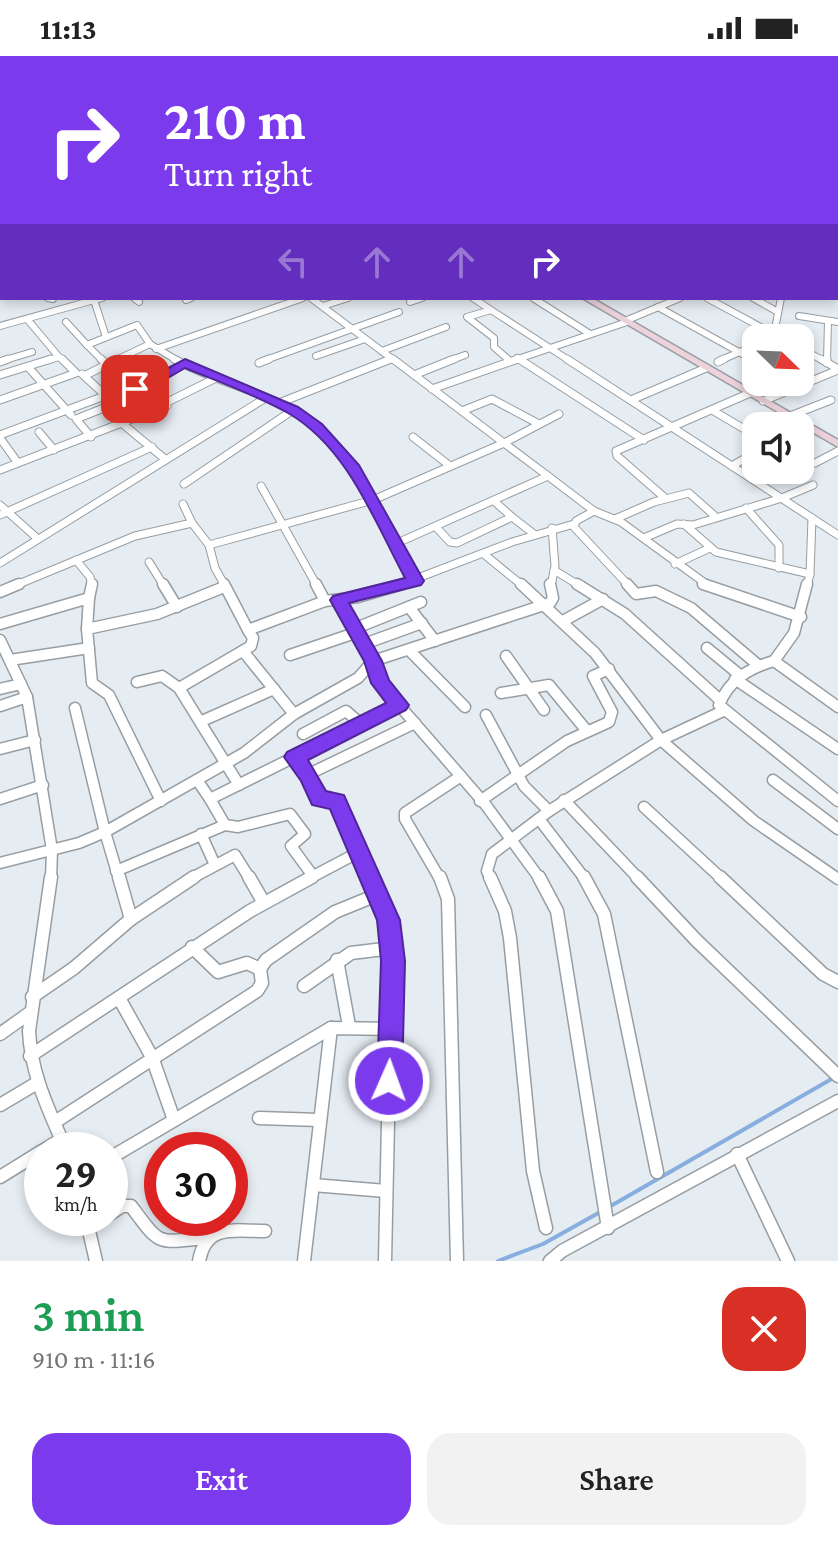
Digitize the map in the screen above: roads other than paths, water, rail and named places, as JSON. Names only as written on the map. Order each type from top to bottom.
[{"type":"street","points":[[0,326],[89,300]]},
{"type":"street","points":[[92,300],[106,337]]},
{"type":"street","points":[[86,375],[153,346],[297,300]]},
{"type":"street","points":[[314,300],[594,511],[615,519],[644,538],[702,584],[801,617]]},
{"type":"street","points":[[323,306],[342,300]]},
{"type":"street","points":[[410,302],[416,300]]},
{"type":"street","points":[[476,300],[838,535]]},
{"type":"street","points":[[536,300],[590,334]]},
{"type":"street","points":[[593,300],[742,388]]},
{"type":"street","points":[[432,389],[626,321],[675,300]]},
{"type":"street","points":[[711,300],[756,324]]},
{"type":"street","points":[[757,300],[778,312]]},
{"type":"street","points":[[778,324],[781,300]]},
{"type":"street","points":[[658,307],[742,355]]},
{"type":"street","points":[[491,310],[466,315],[494,338],[494,347],[644,440]]},
{"type":"street","points":[[259,363],[399,312]]},
{"type":"street","points":[[799,316],[838,322]]},
{"type":"street","points":[[27,319],[59,357],[76,373],[86,375],[106,396]]},
{"type":"street","points":[[827,363],[828,321]]},
{"type":"street","points":[[66,322],[107,365]]},
{"type":"street","points":[[87,345],[137,325],[153,346],[216,378],[293,410],[335,445],[373,500],[415,581]]},
{"type":"street","points":[[382,351],[446,327]]},
{"type":"street","points":[[316,356],[365,339]]},
{"type":"street","points":[[0,362],[32,352]]},
{"type":"street","points":[[718,362],[742,352]]},
{"type":"street","points":[[414,375],[465,355]]},
{"type":"street","points":[[814,356],[838,370]]},
{"type":"street","points":[[0,375],[59,357]]},
{"type":"street","points":[[279,403],[392,359]]},
{"type":"street","points":[[76,419],[140,391],[185,363]]},
{"type":"street","points":[[28,367],[91,437]]},
{"type":"street","points":[[631,400],[706,368]]},
{"type":"street","points":[[763,401],[838,370]]},
{"type":"street","points":[[0,400],[76,373]]},
{"type":"street","points":[[0,470],[124,425],[167,406],[216,378]]},
{"type":"street","points":[[18,463],[0,436],[126,388],[140,391],[167,406]]},
{"type":"street","points":[[665,498],[615,453],[743,396]]},
{"type":"street","points":[[755,396],[783,412]]},
{"type":"street","points":[[0,563],[264,399]]},
{"type":"street","points":[[462,411],[492,399],[539,424]]},
{"type":"street","points":[[800,412],[831,400]]},
{"type":"street","points":[[184,484],[293,410]]},
{"type":"street","points":[[712,410],[742,428]]},
{"type":"street","points":[[209,545],[373,500],[504,443],[559,414]]},
{"type":"street","points":[[124,425],[165,459]]},
{"type":"street","points":[[39,432],[54,450]]},
{"type":"street","points":[[814,433],[838,444]]},
{"type":"street","points":[[413,437],[450,466]]},
{"type":"street","points":[[4,513],[152,447]]},
{"type":"street","points":[[815,463],[838,451]]},
{"type":"street","points":[[732,466],[742,460]]},
{"type":"street","points":[[395,544],[548,476]]},
{"type":"street","points":[[644,538],[677,524],[693,525],[782,498],[813,485]]},
{"type":"street","points":[[261,486],[325,601]]},
{"type":"street","points":[[615,519],[665,498],[693,494],[716,517]]},
{"type":"street","points":[[494,501],[534,534]]},
{"type":"street","points":[[179,688],[253,642],[215,568],[209,545],[192,523],[183,504]]},
{"type":"street","points":[[0,505],[4,513],[38,539]]},
{"type":"street","points":[[746,508],[779,545],[779,568]]},
{"type":"street","points":[[248,630],[325,601],[415,581],[534,534],[574,524],[594,511]]},
{"type":"street","points":[[436,527],[450,542],[457,543],[512,517]]},
{"type":"street","points":[[546,1228],[533,1171],[510,938],[505,911],[487,871],[492,854],[564,800],[722,705],[738,677],[758,665],[774,661],[785,649],[801,617],[810,574],[812,518]]},
{"type":"street","points":[[0,592],[135,536],[192,523]]},
{"type":"street","points":[[574,524],[636,594],[661,593],[691,608],[758,665]]},
{"type":"street","points":[[684,524],[710,548],[725,556],[810,574]]},
{"type":"street","points":[[0,863],[105,832],[226,764],[294,714],[358,678],[373,661],[553,601],[550,582],[554,570],[552,528]]},
{"type":"street","points":[[675,564],[710,548]]},
{"type":"street","points":[[485,555],[546,605],[609,669],[661,740],[754,821],[838,879]]},
{"type":"street","points":[[76,560],[93,578],[87,629],[92,683],[109,695],[161,801]]},
{"type":"street","points":[[149,562],[177,607]]},
{"type":"street","points":[[554,570],[603,599],[651,635],[722,705],[838,801]]},
{"type":"street","points":[[87,629],[177,607],[224,587]]},
{"type":"street","points":[[0,624],[89,598]]},
{"type":"street","points":[[563,621],[603,599]]},
{"type":"street","points":[[339,600],[373,661],[381,683],[512,837],[539,875],[557,911],[606,1216]]},
{"type":"street","points":[[290,655],[421,602]]},
{"type":"street","points":[[409,607],[435,641]]},
{"type":"street","points":[[364,644],[422,623]]},
{"type":"street","points":[[1,642],[27,697],[52,850],[51,887],[32,997],[30,1056],[37,1083],[59,1132]]},
{"type":"street","points":[[10,660],[89,648]]},
{"type":"street","points":[[707,648],[738,677],[838,749]]},
{"type":"street","points":[[409,650],[418,665],[439,680],[465,707]]},
{"type":"street","points":[[243,651],[294,714]]},
{"type":"street","points":[[506,656],[544,710]]},
{"type":"street","points":[[774,661],[838,707]]},
{"type":"street","points":[[480,801],[587,731],[609,722],[612,717],[593,679],[595,673],[609,669]]},
{"type":"street","points":[[137,682],[162,676],[179,688],[239,785]]},
{"type":"street","points":[[0,689],[21,684]]},
{"type":"street","points":[[501,693],[549,685],[587,731]]},
{"type":"street","points":[[202,721],[274,689]]},
{"type":"street","points":[[0,706],[27,697]]},
{"type":"street","points":[[210,799],[399,705]]},
{"type":"street","points":[[75,708],[105,832],[131,919]]},
{"type":"street","points":[[303,734],[346,711],[361,724]]},
{"type":"street","points":[[486,715],[524,786],[595,892],[604,914],[657,1172]]},
{"type":"street","points":[[309,776],[415,723]]},
{"type":"street","points":[[0,749],[35,740]]},
{"type":"street","points":[[294,757],[309,776],[320,799],[337,801],[389,920],[392,1029],[385,1261]]},
{"type":"street","points":[[457,1261],[448,899],[445,885],[405,819],[405,813],[461,776]]},
{"type":"street","points":[[197,780],[225,825]]},
{"type":"street","points":[[773,780],[838,829]]},
{"type":"street","points":[[0,799],[43,785]]},
{"type":"street","points":[[564,800],[696,940],[834,1072]]},
{"type":"street","points":[[644,807],[758,916],[823,974],[838,982]]},
{"type":"street","points":[[116,871],[230,823],[238,827],[290,814],[305,834],[291,846],[313,876]]},
{"type":"street","points":[[201,834],[215,865]]},
{"type":"street","points":[[30,1056],[192,947],[264,903],[359,852]]},
{"type":"street","points":[[32,997],[74,968],[131,919],[231,855],[238,856],[264,903]]},
{"type":"street","points":[[55,1122],[257,991],[262,983],[260,969],[266,960],[335,912],[379,894]]},
{"type":"street","points":[[192,947],[218,972],[251,963],[260,969]]},
{"type":"street","points":[[304,986],[351,953],[392,948]]},
{"type":"street","points":[[337,960],[349,1026]]},
{"type":"street","points":[[119,998],[152,1057],[174,1120]]},
{"type":"street","points":[[0,1034],[31,1012]]},
{"type":"street","points":[[128,1147],[331,1028],[392,1029]]},
{"type":"street","points":[[304,1261],[331,1028]]},
{"type":"street","points":[[0,1105],[37,1083]]},
{"type":"street","points":[[550,1261],[606,1216],[737,1154],[838,1101]]},
{"type":"street","points":[[259,1118],[320,1120]]},
{"type":"street","points":[[737,1154],[788,1261]]},
{"type":"street","points":[[0,1177],[24,1162]]},
{"type":"street","points":[[313,1185],[386,1191]]},
{"type":"street","points":[[128,1206],[156,1240],[163,1242],[205,1238],[214,1233],[265,1231]]},
{"type":"street","points":[[90,1236],[96,1261]]},
{"type":"street","points":[[199,1261],[205,1238]]},
{"type":"waterway","points":[[609,1207],[835,1077]]},
{"type":"waterway","points":[[498,1261],[543,1244],[602,1211]]}]
